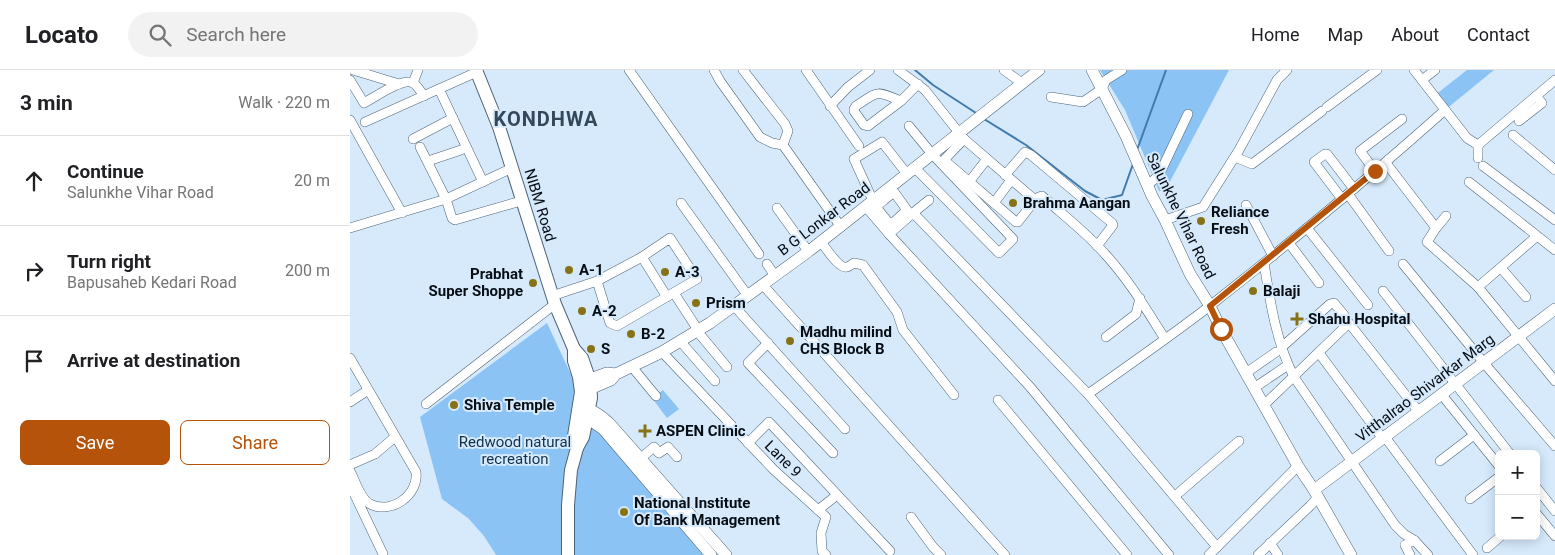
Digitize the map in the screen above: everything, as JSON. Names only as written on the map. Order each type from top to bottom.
[{"type":"main road","name":"NIBM Road","points":[[477,71],[499,127],[554,300],[574,349],[574,361],[585,386],[583,412],[574,436],[577,448],[571,470],[568,505],[568,555]]},
{"type":"street","points":[[353,70],[399,84]]},
{"type":"street","points":[[413,83],[418,70]]},
{"type":"street","points":[[629,70],[759,254]]},
{"type":"street","points":[[714,70],[760,137],[772,143],[783,145],[841,227]]},
{"type":"street","points":[[744,70],[785,124],[788,131],[783,145]]},
{"type":"street","points":[[806,70],[859,146]]},
{"type":"street","points":[[830,106],[848,87],[870,70]]},
{"type":"street","points":[[898,70],[925,90],[961,136],[1035,200]]},
{"type":"street","points":[[1004,70],[1022,83]]},
{"type":"street","name":"B G Lonkar Road","points":[[585,386],[607,373],[616,374],[662,352],[734,306],[876,201],[932,154],[961,136],[976,119],[1039,70]]},
{"type":"street","name":"Salunkhe Vihar Road","points":[[1092,70],[1126,136],[1190,274],[1210,306],[1298,466],[1316,493],[1351,555]]},
{"type":"street","points":[[1050,97],[1083,102],[1102,89],[1106,80],[1122,70]]},
{"type":"street","points":[[1235,157],[1252,164],[1377,70]]},
{"type":"street","points":[[1414,70],[1467,138],[1478,145]]},
{"type":"street","points":[[1422,80],[1435,70]]},
{"type":"street","points":[[366,122],[477,71]]},
{"type":"street","points":[[1165,220],[1203,207],[1235,157],[1277,80],[1284,71]]},
{"type":"street","points":[[350,80],[364,103],[399,84],[408,82],[413,83],[424,96]]},
{"type":"street","points":[[1478,158],[1478,145],[1555,80]]},
{"type":"street","points":[[902,101],[884,93],[877,93],[856,106],[854,111],[864,125],[868,126],[902,101],[918,84]]},
{"type":"street","points":[[439,89],[483,182]]},
{"type":"street","points":[[1520,121],[1542,103],[1536,96]]},
{"type":"street","points":[[1088,394],[1210,306],[1348,194],[1445,110]]},
{"type":"street","points":[[1148,186],[1159,175],[1188,114]]},
{"type":"street","points":[[413,139],[453,118]]},
{"type":"street","points":[[1375,171],[1360,151],[1402,119]]},
{"type":"street","points":[[350,120],[354,134],[402,213]]},
{"type":"street","points":[[910,126],[932,154],[1013,239],[1000,253],[882,142],[854,159],[876,201],[889,234],[1031,388],[1168,555]]},
{"type":"street","points":[[1513,135],[1555,170]]},
{"type":"street","points":[[961,136],[944,159],[1017,223],[1035,200],[1042,196],[1097,246],[1127,280],[1164,339]]},
{"type":"street","points":[[420,146],[446,199],[452,218],[458,221],[522,201]]},
{"type":"street","points":[[428,161],[461,150]]},
{"type":"street","points":[[994,203],[1024,152],[1031,155],[1112,223],[1113,225],[1097,246]]},
{"type":"street","points":[[969,182],[987,159]]},
{"type":"street","points":[[1386,162],[1436,228]]},
{"type":"street","points":[[1483,166],[1555,220]]},
{"type":"street","points":[[351,225],[402,213],[446,199],[512,168]]},
{"type":"street","points":[[1469,182],[1536,237],[1555,250]]},
{"type":"street","points":[[876,201],[894,192],[908,210],[889,234]]},
{"type":"street","points":[[1348,194],[1389,251]]},
{"type":"street","points":[[876,201],[876,208],[889,222],[894,222],[900,221],[913,213],[929,200]]},
{"type":"street","points":[[681,202],[748,296]]},
{"type":"street","points":[[1246,205],[1272,256]]},
{"type":"street","points":[[777,208],[808,251]]},
{"type":"street","points":[[913,213],[1088,394],[1217,546]]},
{"type":"street","points":[[1446,216],[1427,242],[1478,288],[1555,381]]},
{"type":"street","points":[[1307,228],[1368,305]]},
{"type":"street","points":[[1478,288],[1536,237]]},
{"type":"street","points":[[426,404],[554,300],[597,281],[670,238],[697,279],[617,326],[610,323],[597,281]]},
{"type":"street","points":[[821,242],[838,264],[843,267],[854,263],[863,265],[896,312],[903,330],[954,395]]},
{"type":"street","points":[[1289,243],[1319,283]]},
{"type":"street","points":[[642,256],[727,367]]},
{"type":"street","points":[[1264,263],[1279,350],[1294,377],[1399,530],[1414,540],[1428,555]]},
{"type":"street","points":[[767,264],[775,276]]},
{"type":"street","points":[[1403,264],[1555,446]]},
{"type":"street","points":[[1501,268],[1526,297]]},
{"type":"street","points":[[763,285],[1005,555]]},
{"type":"street","points":[[1383,291],[1507,450]]},
{"type":"street","points":[[1106,337],[1136,314],[1140,298]]},
{"type":"street","points":[[1246,373],[1279,350],[1330,304],[1334,303],[1344,315]]},
{"type":"street","points":[[734,306],[845,429]]},
{"type":"street","name":"Vitthalrao Shivarkar Marg","points":[[1316,493],[1352,462],[1555,309]]},
{"type":"street","points":[[1264,405],[1350,323],[1419,412]]},
{"type":"street","points":[[680,341],[715,381]]},
{"type":"street","points":[[768,344],[748,362],[833,453]]},
{"type":"street","name":"Lane 9","points":[[662,352],[774,470],[826,517],[821,533],[822,551],[826,555]]},
{"type":"street","points":[[1319,353],[1473,555]]},
{"type":"street","points":[[350,358],[416,472],[417,479],[410,495],[398,504],[384,507],[370,504],[363,498],[350,471]]},
{"type":"street","points":[[1254,388],[1288,364]]},
{"type":"street","points":[[632,367],[656,396]]},
{"type":"street","points":[[350,402],[368,390]]},
{"type":"street","points":[[1442,395],[1495,461]]},
{"type":"street","points":[[998,400],[1126,555]]},
{"type":"street","points":[[583,412],[600,415],[606,426],[711,555]]},
{"type":"street","points":[[748,443],[769,422],[890,551]]},
{"type":"street","points":[[606,426],[640,458],[726,555]]},
{"type":"street","points":[[1440,461],[1474,435]]},
{"type":"street","points":[[350,465],[375,454],[395,437]]},
{"type":"street","points":[[1175,496],[1240,441]]},
{"type":"street","points":[[640,458],[654,447],[660,453],[668,447],[677,457]]},
{"type":"street","points":[[1208,555],[1298,466]]},
{"type":"street","points":[[1470,499],[1495,480]]},
{"type":"street","points":[[350,485],[383,554]]},
{"type":"street","points":[[1540,492],[1555,511]]},
{"type":"street","points":[[1258,555],[1310,506],[1316,493]]},
{"type":"street","points":[[818,510],[836,495]]},
{"type":"street","points":[[911,517],[932,547],[942,555]]},
{"type":"street","points":[[1540,518],[1555,536]]},
{"type":"street","points":[[1410,555],[1405,545],[1414,540]]},
{"type":"street","points":[[1487,548],[1496,540]]},
{"type":"street","points":[[1270,543],[1278,555]]},
{"type":"green space","points":[[1100,70],[1229,70],[1165,191],[1159,191],[1125,110]]},
{"type":"green space","points":[[1467,70],[1494,70],[1445,110],[1434,96]]},
{"type":"green space","name":"Redwood natural recreation","points":[[547,323],[595,426],[709,555],[496,555],[484,536],[468,518],[442,499],[420,417]]},
{"type":"green space","points":[[663,390],[679,409],[667,418],[652,398]]},
{"type":"waterway","points":[[915,70],[933,85],[976,113]]},
{"type":"waterway","points":[[1137,150],[1166,70]]},
{"type":"waterway","points":[[984,119],[1026,145],[1085,191],[1102,200],[1122,195],[1133,164]]},
{"type":"place","name":"Brahma Aangan","points":[[1013,203]]},
{"type":"place","name":"Reliance Fresh","points":[[1201,221]]},
{"type":"place","name":"A-1","points":[[569,270]]},
{"type":"place","name":"A-3","points":[[665,272]]},
{"type":"place","name":"Prabhat Super Shoppe","points":[[533,283]]},
{"type":"place","name":"Balaji","points":[[1253,291]]},
{"type":"place","name":"Prism","points":[[696,303]]},
{"type":"place","name":"A-2","points":[[582,311]]},
{"type":"place","name":"Shahu Hospital","points":[[1297,319]]},
{"type":"place","name":"B-2","points":[[631,334]]},
{"type":"place","name":"Madhu milind CHS Block B","points":[[790,341]]},
{"type":"place","name":"S","points":[[591,349]]},
{"type":"place","name":"Shiva Temple","points":[[454,405]]},
{"type":"place","name":"ASPEN Clinic","points":[[645,431]]},
{"type":"place","name":"National Institute Of Bank Management","points":[[624,512]]},
{"type":"district","name":"KONDHWA","points":[[546,119]]},
{"type":"route","points":[[1221,329],[1210,306],[1375,171]]}]
